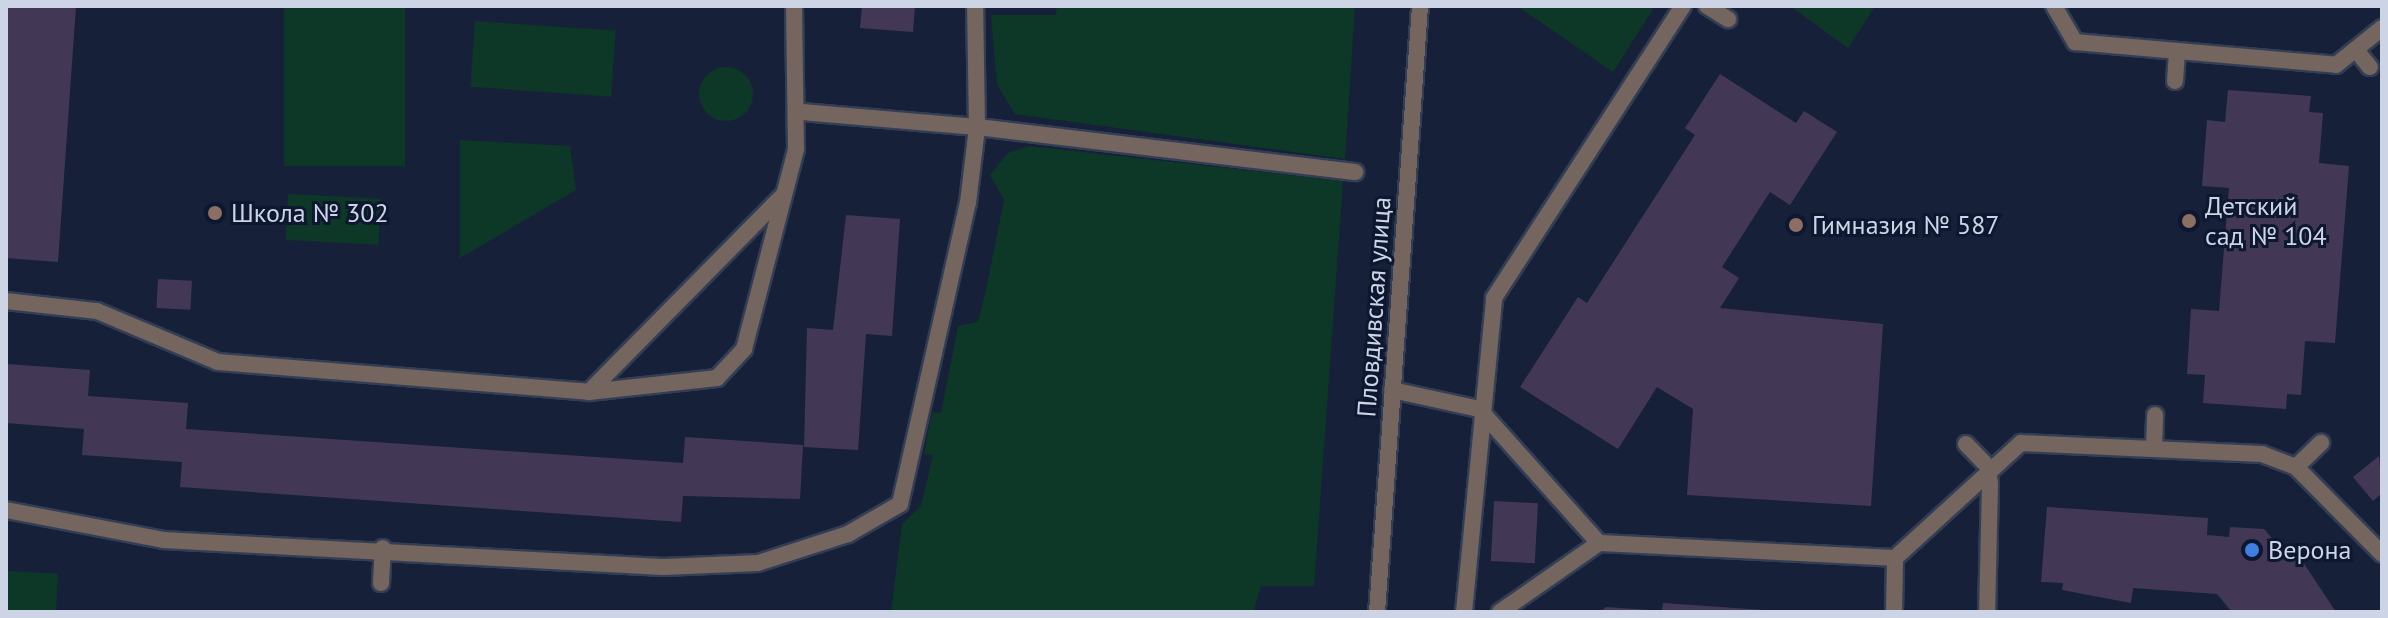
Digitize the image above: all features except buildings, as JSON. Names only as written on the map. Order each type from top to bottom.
[{"type":"street","points":[[6,301],[97,311],[218,362],[589,392],[699,383],[728,372],[744,349],[784,193],[801,112],[794,6]]},
{"type":"street","points":[[6,510],[163,540],[383,548],[729,567],[797,552],[891,513],[912,473],[977,127],[975,6]]},
{"type":"street","name":"Пловдивская улица","points":[[1377,612],[1420,6]]},
{"type":"street","points":[[1464,612],[1479,409],[1494,298],[1683,6]]},
{"type":"street","points":[[1707,6],[1728,19]]},
{"type":"street","points":[[2054,6],[2075,42],[2177,54],[2336,65],[2382,28]]},
{"type":"street","points":[[2356,50],[2370,67]]},
{"type":"street","points":[[2175,81],[2177,54]]},
{"type":"street","points":[[801,112],[977,127],[1355,172]]},
{"type":"street","points":[[589,392],[784,193]]},
{"type":"street","points":[[1392,390],[1479,409],[1599,543]]},
{"type":"street","points":[[2154,448],[2155,415]]},
{"type":"street","points":[[1894,612],[1895,558],[1988,467],[2021,443],[2262,454],[2296,467],[2382,554]]},
{"type":"street","points":[[2296,467],[2321,443]]},
{"type":"street","points":[[1966,444],[1988,467],[1987,612]]},
{"type":"street","points":[[1500,612],[1599,543],[1895,558]]},
{"type":"street","points":[[381,583],[383,548]]},
{"type":"green space","points":[[284,6],[405,6],[405,166],[284,166]]},
{"type":"green space","points":[[1057,6],[1355,6],[1345,159],[1015,114],[997,85],[991,15],[1056,15]]},
{"type":"green space","points":[[1517,6],[1655,6],[1613,72]]},
{"type":"green space","points":[[1790,6],[1875,6],[1848,48]]},
{"type":"green space","points":[[475,21],[616,31],[611,97],[470,87]]},
{"type":"green space","points":[[726,67],[737,69],[745,75],[751,83],[751,105],[745,113],[737,119],[726,121],[715,119],[707,113],[701,105],[699,94],[701,83],[707,75],[715,69]]},
{"type":"green space","points":[[460,140],[570,146],[576,190],[460,258]]},
{"type":"green space","points":[[1029,146],[1343,181],[1314,586],[1261,586],[1253,612],[891,612],[902,524],[921,506],[933,455],[924,454],[932,412],[941,413],[958,326],[978,322],[987,285],[1004,200],[990,175],[1008,153]]},
{"type":"green space","points":[[288,194],[381,199],[378,245],[286,240]]},
{"type":"green space","points":[[6,571],[58,574],[56,612],[6,612]]},
{"type":"place","name":"Школа № 302","points":[[215,213]]},
{"type":"place","name":"Детский сад № 104","points":[[2189,221]]},
{"type":"place","name":"Гимназия № 587","points":[[1796,225]]},
{"type":"place","name":"Верона","points":[[2252,550]]}]
